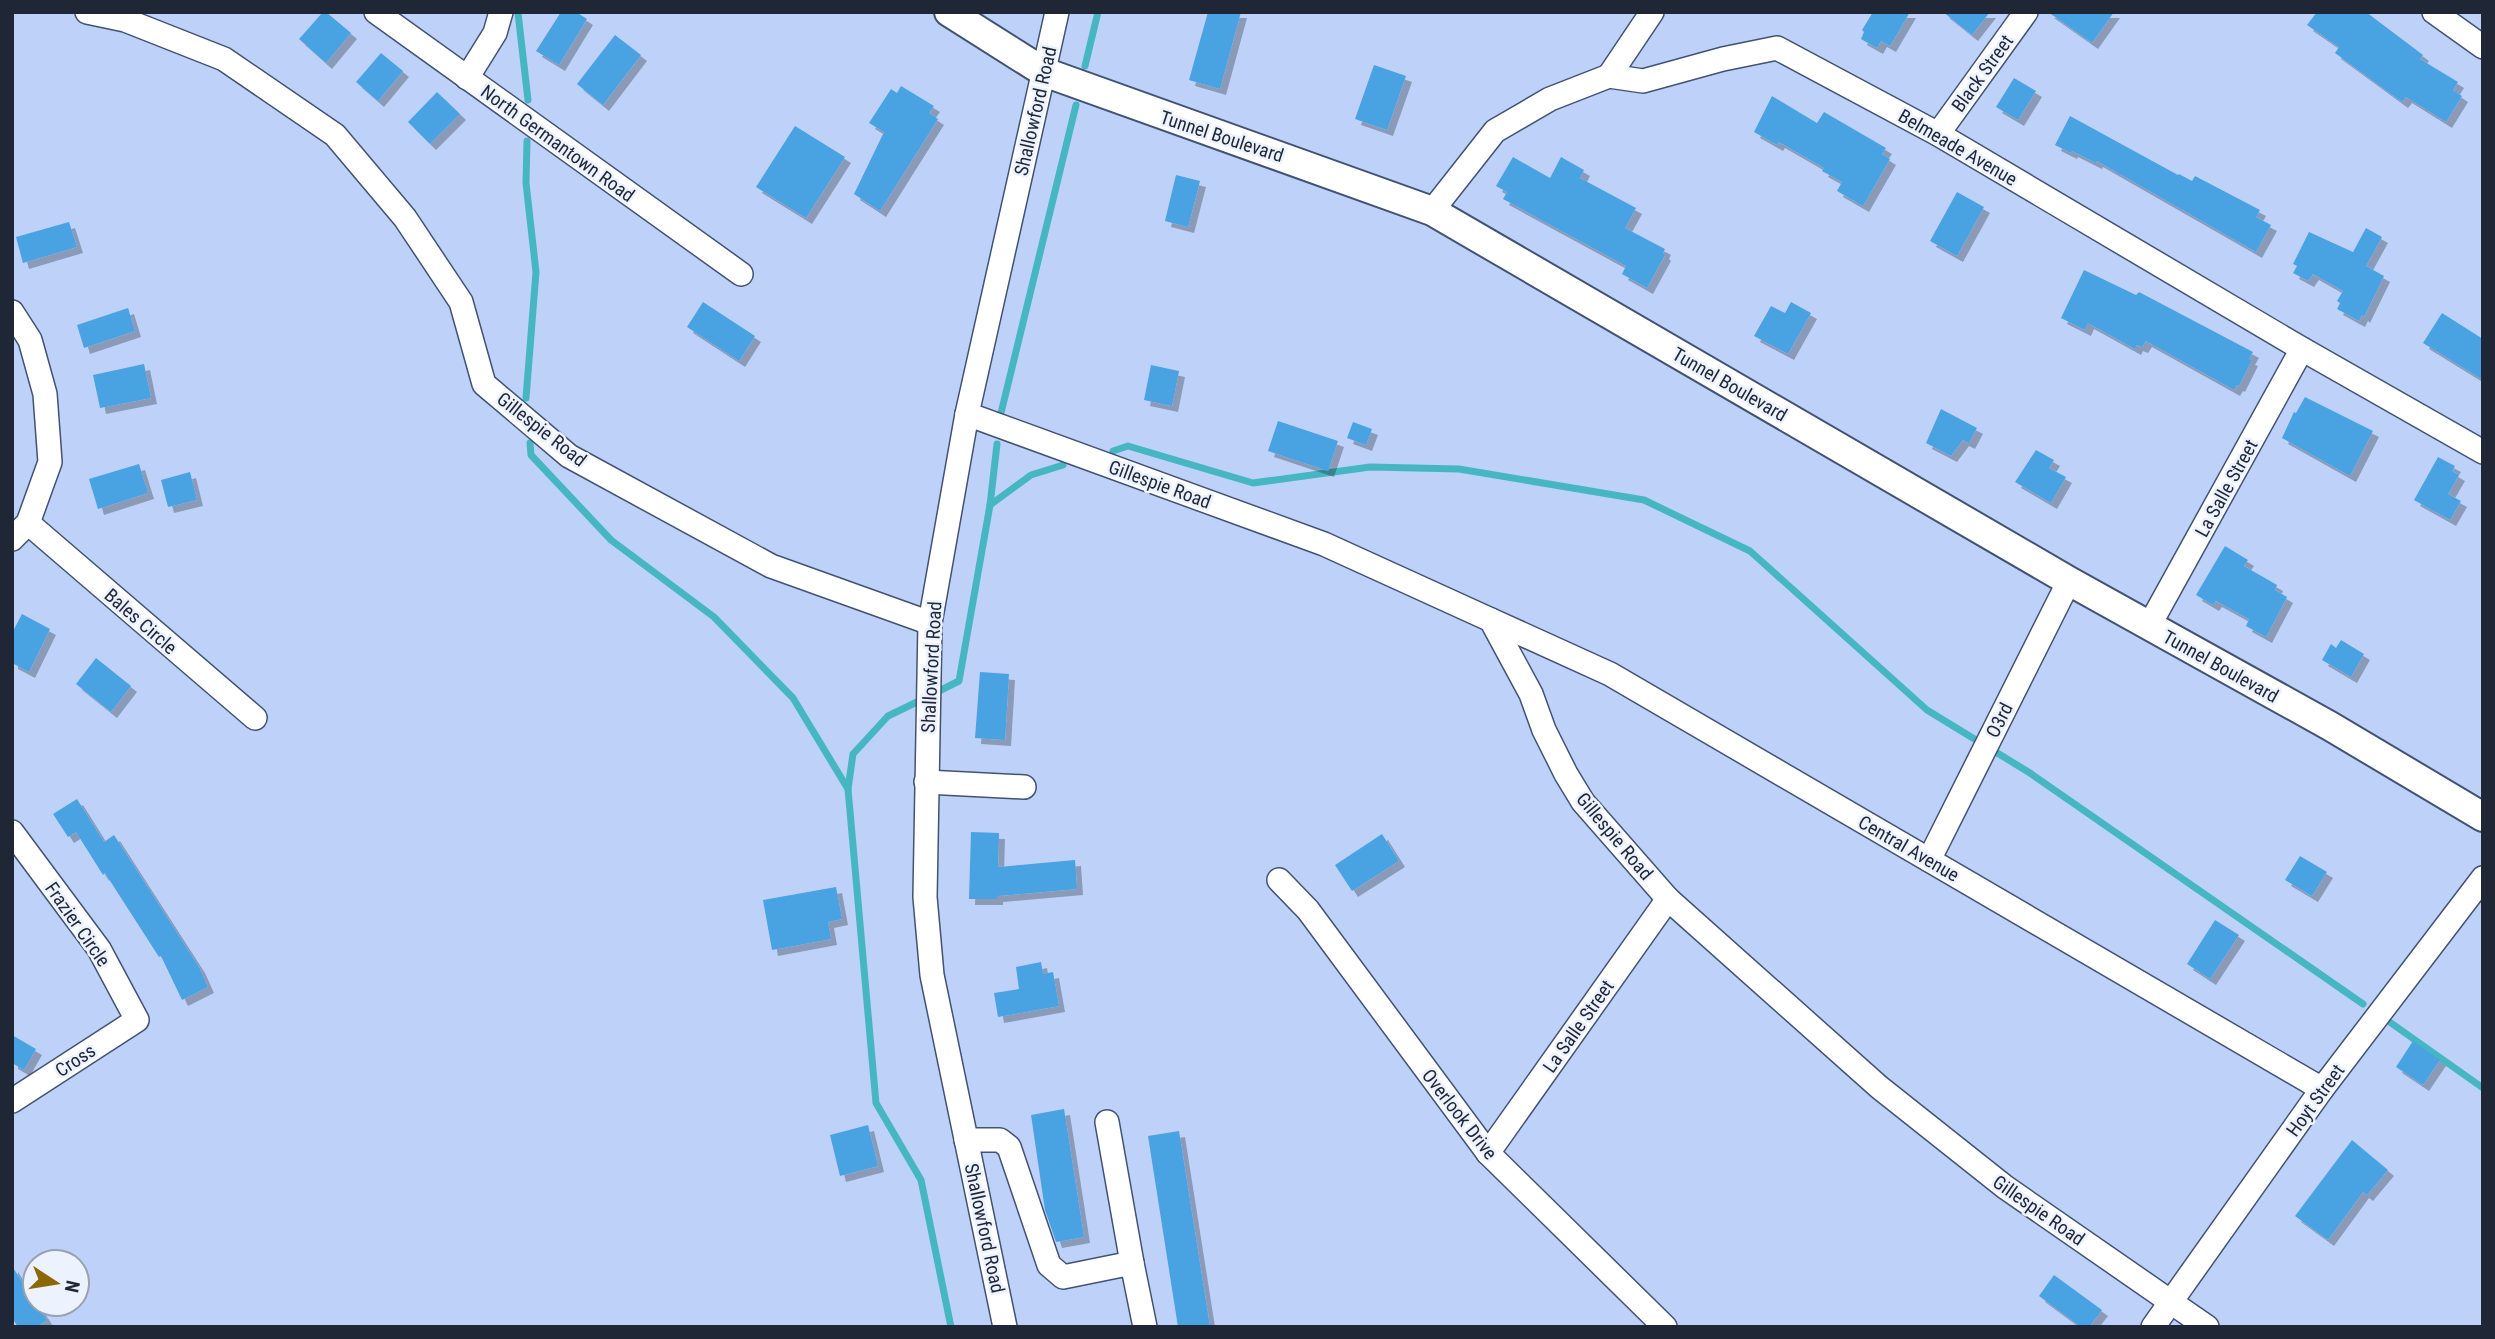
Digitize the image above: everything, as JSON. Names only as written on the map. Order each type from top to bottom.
[{"type":"main road","name":"Tunnel Boulevard","points":[[949,12],[1044,72],[1432,211],[2069,581],[2330,726],[2483,817]]},
{"type":"street","name":"Gillespie Road","points":[[87,12],[125,20],[224,59],[335,135],[405,218],[461,302],[485,384],[569,456],[771,566],[930,623]]},
{"type":"street","points":[[467,78],[495,33],[501,12]]},
{"type":"street","name":"Shallowford Road","points":[[1005,1327],[932,975],[925,897],[930,623],[967,414],[1057,12]]},
{"type":"street","points":[[1609,76],[1652,12]]},
{"type":"street","name":"Black Street","points":[[1938,134],[2026,12]]},
{"type":"street","points":[[2434,12],[2483,47]]},
{"type":"street","name":"North Germantown Road","points":[[387,15],[467,78],[741,274]]},
{"type":"street","name":"Belmeade Avenue","points":[[1432,211],[1495,131],[1550,99],[1609,76],[1643,81],[1723,59],[1777,48],[1938,134],[2483,453]]},
{"type":"street","points":[[12,312],[30,340],[45,394],[50,462],[20,531]]},
{"type":"street","name":"La Salle Street","points":[[2149,626],[2302,349]]},
{"type":"street","name":"Gillespie Road","points":[[967,414],[1324,544],[1491,620],[1531,694],[1544,730],[1577,793],[1668,899],[1879,1087],[2005,1187],[2207,1327]]},
{"type":"street","name":"Bales Circle","points":[[20,531],[255,718]]},
{"type":"street","name":"O3rd","points":[[1929,860],[2069,581]]},
{"type":"street","name":"Central Avenue","points":[[1491,620],[1610,674],[2322,1088]]},
{"type":"street","points":[[926,782],[1024,787]]},
{"type":"street","name":"Frazier Circle","points":[[12,832],[99,949],[137,1020]]},
{"type":"street","name":"Hoyt Street","points":[[2153,1327],[2322,1088],[2483,878]]},
{"type":"street","name":"Overlook Drive","points":[[1279,880],[1308,910],[1488,1153],[1665,1327]]},
{"type":"street","name":"La Salle Street","points":[[1488,1153],[1668,899]]},
{"type":"street","name":"Cross","points":[[12,1101],[137,1020]]},
{"type":"street","points":[[1107,1122],[1145,1327]]},
{"type":"street","points":[[967,1140],[1000,1140],[1009,1147],[1049,1265],[1063,1277],[1132,1263]]},
{"type":"building","points":[[323,12],[351,33],[326,63],[299,39]]},
{"type":"building","points":[[561,12],[576,12],[587,19],[559,65],[536,51]]},
{"type":"building","points":[[1208,12],[1241,12],[1220,89],[1189,80]]},
{"type":"building","points":[[1873,12],[1910,12],[1890,46],[1881,41],[1877,48],[1861,39],[1864,32],[1862,30]]},
{"type":"building","points":[[1943,12],[1990,12],[1972,35]]},
{"type":"building","points":[[2048,12],[2114,12],[2092,43]]},
{"type":"building","points":[[2317,12],[2366,12],[2423,55],[2420,59],[2458,82],[2453,90],[2462,96],[2446,122],[2406,97],[2402,102],[2335,53],[2339,47],[2307,25]]},
{"type":"building","points":[[615,35],[641,55],[603,105],[577,84]]},
{"type":"building","points":[[381,53],[403,71],[378,101],[356,82]]},
{"type":"building","points":[[1374,65],[1406,76],[1387,130],[1355,119]]},
{"type":"building","points":[[2014,78],[2036,91],[2018,120],[1996,107]]},
{"type":"building","points":[[901,86],[934,106],[929,113],[938,119],[880,211],[854,194],[884,132],[869,123],[891,89],[897,93]]},
{"type":"building","points":[[437,92],[460,114],[430,144],[408,122]]},
{"type":"building","points":[[1772,96],[1817,123],[1824,112],[1886,148],[1882,154],[1890,159],[1863,206],[1837,191],[1842,182],[1822,171],[1824,168],[1779,142],[1777,145],[1754,132]]},
{"type":"building","points":[[2070,116],[2178,175],[2192,181],[2195,176],[2260,210],[2256,217],[2271,225],[2256,252],[2097,161],[2096,163],[2055,145]]},
{"type":"building","points":[[795,126],[845,157],[806,218],[756,187]]},
{"type":"building","points":[[1513,157],[1550,178],[1561,157],[1584,170],[1580,178],[1636,208],[1625,228],[1665,249],[1665,255],[1647,288],[1622,274],[1626,266],[1503,199],[1507,192],[1496,186]]},
{"type":"building","points":[[1176,175],[1200,181],[1188,227],[1165,221]]},
{"type":"building","points":[[1957,192],[1984,207],[1957,256],[1930,241]]},
{"type":"building","points":[[69,222],[77,247],[23,263],[16,237]]},
{"type":"building","points":[[2366,228],[2382,237],[2366,266],[2384,276],[2364,317],[2362,315],[2359,321],[2337,309],[2340,303],[2337,301],[2343,291],[2313,274],[2308,281],[2293,273],[2297,266],[2293,264],[2309,232],[2353,252]]},
{"type":"building","points":[[2084,270],[2136,295],[2139,292],[2253,352],[2249,359],[2252,360],[2239,386],[2234,390],[2146,341],[2142,347],[2137,345],[2135,349],[2088,323],[2085,330],[2061,318]]},
{"type":"building","points":[[703,302],[755,336],[739,361],[687,327]]},
{"type":"building","points":[[1791,302],[1811,313],[1788,354],[1754,336],[1771,306],[1785,313]]},
{"type":"building","points":[[128,308],[135,331],[84,348],[77,325]]},
{"type":"building","points":[[2442,313],[2483,339],[2483,380],[2423,343]]},
{"type":"building","points":[[144,364],[151,398],[100,408],[93,375]]},
{"type":"building","points":[[1151,365],[1179,371],[1172,406],[1144,400]]},
{"type":"building","points":[[2305,397],[2373,431],[2350,476],[2282,438],[2294,412],[2296,413]]},
{"type":"building","points":[[1941,409],[1977,428],[1969,443],[1963,440],[1951,456],[1926,443]]},
{"type":"building","points":[[1278,421],[1338,441],[1328,471],[1268,451]]},
{"type":"building","points":[[1353,422],[1372,429],[1366,445],[1347,438]]},
{"type":"building","points":[[2036,450],[2054,460],[2049,468],[2066,477],[2051,503],[2015,482]]},
{"type":"building","points":[[2438,457],[2455,466],[2452,471],[2459,475],[2448,494],[2461,501],[2450,520],[2414,500]]},
{"type":"building","points":[[139,464],[148,493],[98,509],[89,479]]},
{"type":"building","points":[[190,472],[197,500],[168,507],[161,480]]},
{"type":"building","points":[[2225,546],[2248,560],[2244,566],[2277,585],[2275,590],[2287,597],[2266,637],[2246,626],[2249,619],[2216,601],[2213,605],[2196,595]]},
{"type":"building","points":[[22,614],[50,629],[29,672],[12,663],[12,633]]},
{"type":"building","points":[[2341,640],[2364,654],[2351,677],[2322,660],[2331,644],[2336,648]]},
{"type":"building","points":[[96,658],[131,686],[111,712],[76,684]]},
{"type":"building","points":[[980,672],[1009,674],[1005,740],[975,738]]},
{"type":"building","points":[[77,799],[104,842],[114,835],[199,967],[208,987],[182,1000],[161,956],[159,957],[105,873],[103,875],[76,832],[68,837],[53,814]]},
{"type":"building","points":[[971,832],[999,833],[998,867],[1075,860],[1077,889],[997,896],[997,899],[969,899]]},
{"type":"building","points":[[1382,834],[1399,861],[1352,891],[1335,865]]},
{"type":"building","points":[[2300,856],[2327,872],[2312,896],[2285,880]]},
{"type":"building","points":[[836,887],[842,919],[828,922],[831,939],[772,950],[763,900]]},
{"type":"building","points":[[2215,920],[2239,935],[2210,979],[2187,964]]},
{"type":"building","points":[[1041,962],[1043,974],[1053,972],[1059,1006],[998,1017],[994,993],[1019,989],[1016,967]]},
{"type":"building","points":[[12,1035],[36,1049],[24,1070],[12,1063]]},
{"type":"building","points":[[2413,1041],[2440,1060],[2423,1085],[2396,1067]]},
{"type":"building","points":[[1064,1109],[1084,1237],[1056,1242],[1045,1210],[1031,1115]]},
{"type":"building","points":[[868,1125],[878,1166],[840,1176],[830,1135]]},
{"type":"building","points":[[1179,1131],[1210,1327],[1178,1327],[1148,1136]]},
{"type":"building","points":[[2352,1140],[2388,1170],[2367,1195],[2363,1192],[2328,1240],[2295,1216]]},
{"type":"building","points":[[12,1266],[21,1280],[21,1318],[47,1320],[37,1327],[18,1327],[12,1318]]},
{"type":"building","points":[[2054,1275],[2102,1310],[2089,1327],[2081,1327],[2039,1296]]},
{"type":"waterway","points":[[1085,66],[1098,12]]},
{"type":"waterway","points":[[518,13],[528,100]]},
{"type":"waterway","points":[[1001,413],[1076,105]]},
{"type":"waterway","points":[[526,398],[536,272],[526,183],[527,141]]},
{"type":"waterway","points":[[530,443],[531,455],[611,540],[714,617],[793,698],[848,789]]},
{"type":"waterway","points":[[937,692],[959,681],[990,505],[997,444]]},
{"type":"waterway","points":[[1113,451],[1128,446],[1253,483],[1370,467],[1459,469],[1644,500],[1750,551],[1927,710],[2030,773],[2363,1004]]},
{"type":"waterway","points":[[990,505],[1031,475],[1063,465]]},
{"type":"waterway","points":[[917,702],[888,716],[853,754],[848,789],[876,1103],[921,1180],[951,1327]]},
{"type":"waterway","points":[[2391,1023],[2483,1088]]}]
